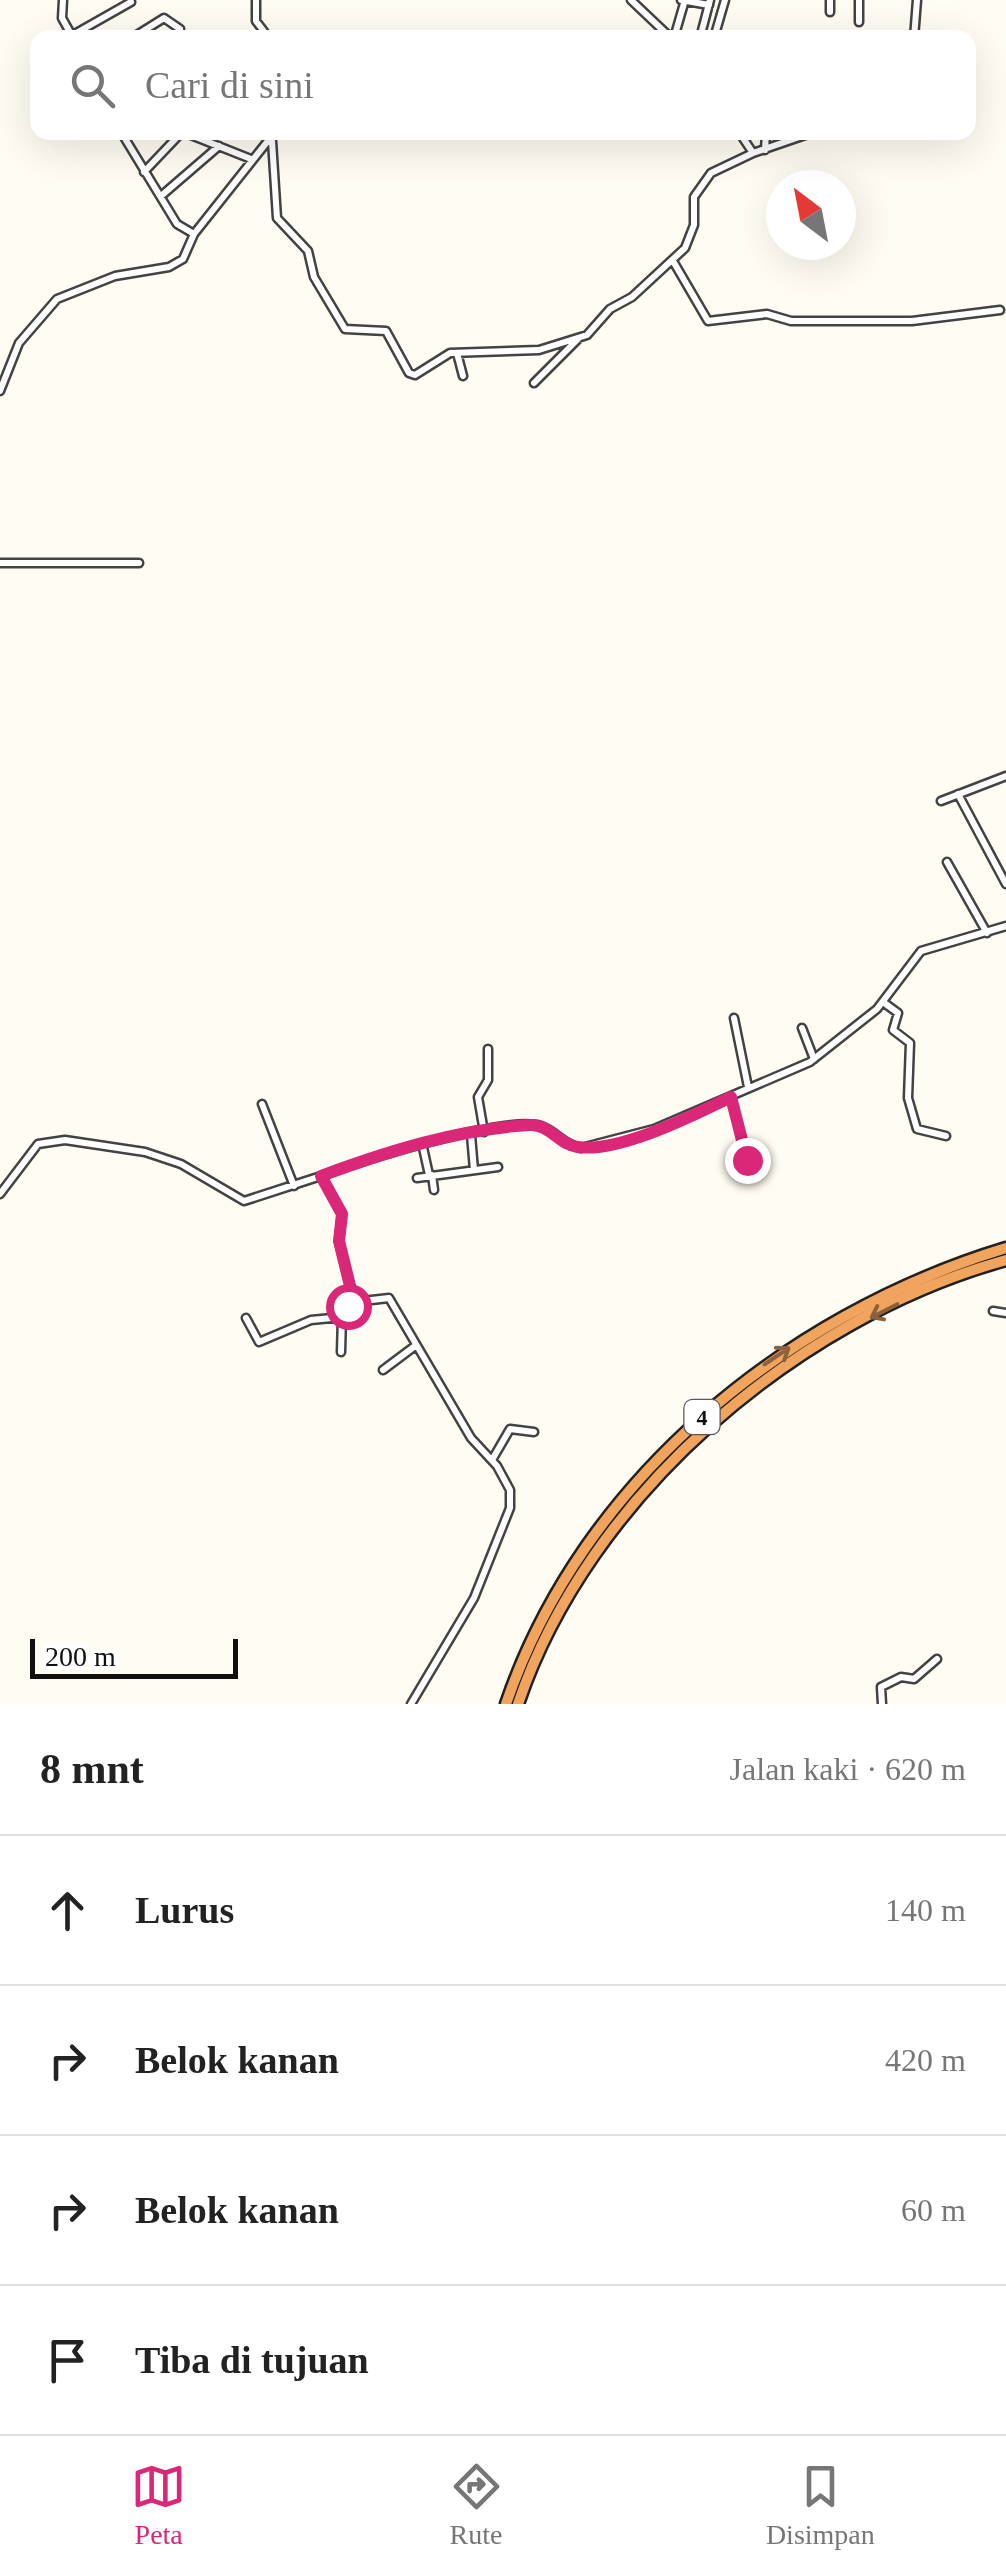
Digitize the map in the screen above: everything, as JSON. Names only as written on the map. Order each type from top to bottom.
[{"type":"highway","name":"4","points":[[506,1704],[532,1639],[590,1546],[668,1450],[708,1410],[804,1338],[929,1276],[1006,1248]]},
{"type":"highway","name":"4","points":[[518,1704],[541,1644],[598,1552],[666,1470],[716,1419],[811,1348],[934,1286],[1006,1260]]},
{"type":"street","points":[[63,0],[62,18],[68,30]]},
{"type":"street","points":[[256,0],[256,20],[263,30]]},
{"type":"street","points":[[632,0],[664,30]]},
{"type":"street","points":[[675,30],[684,0],[710,2],[702,30]]},
{"type":"street","points":[[716,30],[725,0]]},
{"type":"street","points":[[830,0],[830,12]]},
{"type":"street","points":[[859,0],[859,22]]},
{"type":"street","points":[[915,30],[917,0]]},
{"type":"street","points":[[84,30],[131,2]]},
{"type":"street","points":[[145,30],[164,18],[180,29]]},
{"type":"street","points":[[126,140],[177,224],[194,234]]},
{"type":"street","points":[[144,172],[175,140]]},
{"type":"street","points":[[203,140],[251,160]]},
{"type":"street","points":[[0,391],[19,343],[57,299],[115,276],[176,264],[188,251],[194,234],[271,140]]},
{"type":"street","points":[[274,140],[277,218],[308,251],[314,277],[341,325],[350,330],[386,331],[411,375],[457,353],[540,350],[596,330],[610,309],[632,297],[673,261],[691,236],[694,197],[701,184],[728,163],[792,140]]},
{"type":"street","points":[[744,140],[753,153]]},
{"type":"street","points":[[764,150],[765,140]]},
{"type":"street","points":[[161,196],[218,146]]},
{"type":"street","points":[[673,261],[708,321],[767,314],[791,321],[912,321],[1000,310]]},
{"type":"street","points":[[534,383],[579,338]]},
{"type":"street","points":[[457,353],[463,376]]},
{"type":"street","points":[[0,563],[138,563]]},
{"type":"street","points":[[941,801],[1006,776]]},
{"type":"street","points":[[958,794],[1006,884]]},
{"type":"street","points":[[947,862],[987,933]]},
{"type":"street","points":[[0,1194],[38,1144],[65,1140],[145,1152],[181,1164],[244,1201],[422,1143],[484,1132],[540,1126],[572,1146],[592,1147],[654,1130],[814,1059],[856,1029],[883,1002],[921,951],[1006,926]]},
{"type":"street","points":[[883,1002],[898,1013],[894,1030],[910,1043],[908,1098],[917,1129],[946,1136]]},
{"type":"street","points":[[734,1018],[748,1087]]},
{"type":"street","points":[[802,1028],[814,1059]]},
{"type":"street","points":[[484,1132],[478,1097],[488,1080],[488,1049]]},
{"type":"street","points":[[731,1097],[747,1160]]},
{"type":"street","points":[[262,1104],[294,1186]]},
{"type":"street","points":[[471,1135],[474,1170]]},
{"type":"street","points":[[422,1143],[434,1190]]},
{"type":"street","points":[[416,1178],[498,1167]]},
{"type":"street","points":[[321,1176],[342,1214],[339,1241],[354,1302]]},
{"type":"street","points":[[341,1352],[344,1309],[354,1302],[389,1298],[471,1438],[506,1481],[510,1508],[474,1598],[414,1703]]},
{"type":"street","points":[[994,1311],[1006,1312]]},
{"type":"street","points":[[246,1318],[258,1342],[311,1320],[342,1318]]},
{"type":"street","points":[[384,1370],[415,1346]]},
{"type":"street","points":[[492,1460],[510,1428],[534,1432]]},
{"type":"street","points":[[882,1704],[881,1687],[902,1678],[914,1679],[938,1658]]},
{"type":"route","points":[[348,1306],[354,1302],[338,1236],[344,1223],[321,1176],[378,1154],[436,1140],[533,1125],[547,1129],[572,1146],[592,1147],[654,1130],[731,1097],[747,1160]]}]
